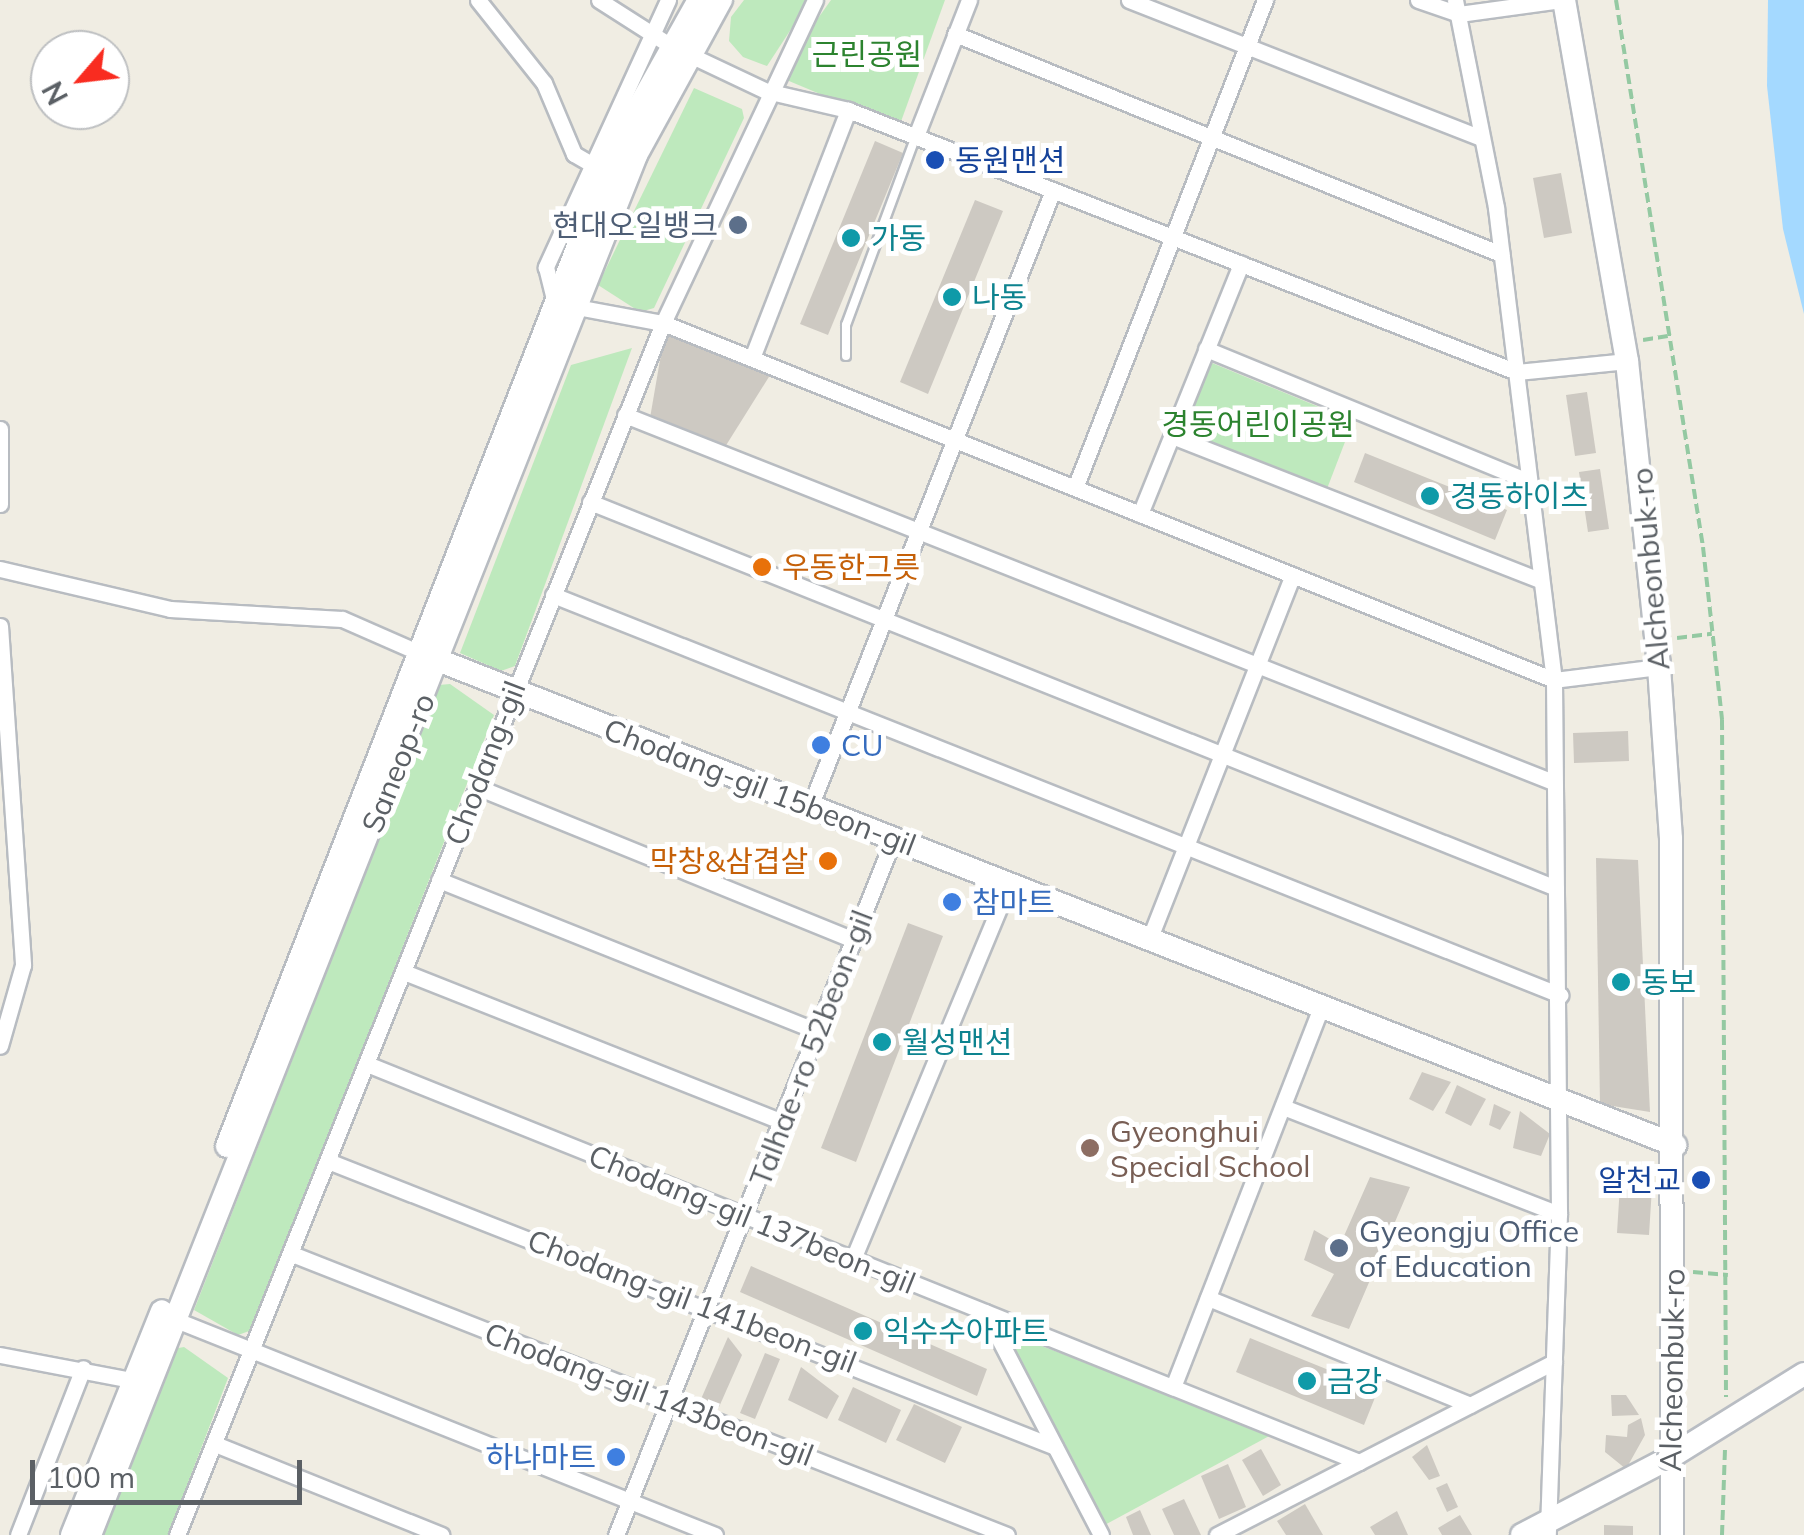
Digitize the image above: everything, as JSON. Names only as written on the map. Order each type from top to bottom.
[{"type":"street","points":[[478,0],[544,84],[574,154],[588,162]]},
{"type":"street","points":[[599,0],[680,49],[766,91],[848,110],[1517,372],[1625,352]]},
{"type":"street","points":[[668,0],[588,162],[546,267],[564,305],[663,323],[1554,680],[1659,667]]},
{"type":"street","name":"Saneop-ro","points":[[680,49],[700,0]]},
{"type":"street","name":"Saneop-ro","points":[[90,1535],[168,1316],[430,658],[564,305],[617,146],[680,49],[721,0]]},
{"type":"street","name":"Chodang-gil","points":[[177,1535],[404,972],[512,690],[663,323],[766,91],[815,0]]},
{"type":"street","points":[[916,136],[969,0]]},
{"type":"street","points":[[1130,0],[1482,138]]},
{"type":"street","points":[[1075,488],[1265,0]]},
{"type":"street","points":[[1418,0],[1457,7],[1501,254],[1554,680],[1560,995],[1559,1214],[1548,1528]]},
{"type":"street","name":"Alcheonbuk-ro","points":[[1457,7],[1563,0],[1625,352],[1657,640],[1671,839],[1675,1145],[1669,1458],[1672,1535]]},
{"type":"street","points":[[956,34],[1210,140],[1501,254]]},
{"type":"street","points":[[752,358],[848,110]]},
{"type":"street","points":[[810,807],[1052,190]]},
{"type":"street","points":[[1140,514],[1241,264]]},
{"type":"street","points":[[1206,350],[1528,481]]},
{"type":"street","points":[[626,415],[1553,782]]},
{"type":"street","points":[[0,429],[0,504]]},
{"type":"street","points":[[1172,436],[1540,580]]},
{"type":"street","points":[[590,502],[1556,888]]},
{"type":"street","points":[[0,569],[170,608],[342,619],[430,658]]},
{"type":"street","points":[[1148,940],[1293,576]]},
{"type":"street","points":[[553,594],[1560,995]]},
{"type":"street","points":[[0,626],[23,965],[0,1046]]},
{"type":"street","name":"Chodang-gil 15beon-gil","points":[[430,658],[1557,1101]]},
{"type":"street","points":[[477,787],[853,940]]},
{"type":"street","name":"Talhae-ro 52beon-gil","points":[[616,1535],[710,1308],[893,840]]},
{"type":"street","points":[[439,880],[817,1031]]},
{"type":"street","points":[[854,1259],[1008,885]]},
{"type":"street","points":[[404,972],[781,1121]]},
{"type":"street","points":[[1173,1387],[1322,1008]]},
{"type":"street","name":"Chodang-gil 137beon-gil","points":[[367,1064],[1359,1462]]},
{"type":"street","points":[[1557,1101],[1675,1145]]},
{"type":"street","points":[[1283,1107],[1559,1214]]},
{"type":"street","name":"Chodang-gil 141beon-gil","points":[[328,1161],[710,1308],[1055,1447]]},
{"type":"street","name":"Chodang-gil 143beon-gil","points":[[292,1254],[1006,1535]]},
{"type":"street","points":[[1208,1298],[1470,1405]]},
{"type":"street","points":[[985,1312],[1101,1535]]},
{"type":"street","points":[[168,1316],[715,1535]]},
{"type":"street","name":"Saneop-ro","points":[[72,1535],[131,1380],[168,1316]]},
{"type":"street","points":[[0,1355],[131,1380]]},
{"type":"street","points":[[1217,1535],[1554,1362]]},
{"type":"street","points":[[18,1535],[82,1368]]},
{"type":"street","points":[[1522,1535],[1548,1528],[1804,1374]]},
{"type":"street","points":[[215,1444],[441,1535]]},
{"type":"lane","points":[[846,356],[846,324],[916,136]]},
{"type":"path","points":[[1616,0],[1670,335],[1722,720],[1726,1409]]},
{"type":"path","points":[[1625,352],[1670,335]]},
{"type":"path","points":[[1657,640],[1712,634]]},
{"type":"path","points":[[1673,1271],[1728,1275]]},
{"type":"path","points":[[1722,1535],[1725,1442]]},
{"type":"green space","points":[[744,0],[810,0],[767,66],[743,57],[729,41],[731,17]]},
{"type":"green space","name":"근린공원","points":[[831,0],[945,0],[899,127],[777,76]]},
{"type":"green space","points":[[694,88],[742,109],[744,118],[654,308],[640,312],[598,285]]},
{"type":"green space","points":[[632,348],[515,666],[501,671],[460,653],[571,365]]},
{"type":"green space","name":"경동어린이공원","points":[[1212,363],[1353,421],[1325,494],[1182,436]]},
{"type":"green space","points":[[450,684],[494,715],[252,1330],[238,1335],[194,1310],[439,685]]},
{"type":"green space","points":[[1004,1332],[1275,1433],[1101,1527]]},
{"type":"green space","points":[[184,1347],[228,1378],[168,1535],[102,1535],[173,1349]]},
{"type":"water","points":[[1768,0],[1804,0],[1804,314],[1783,229],[1767,86]]},
{"type":"building","name":"가동","points":[[875,141],[903,153],[828,335],[800,324]]},
{"type":"building","points":[[1561,173],[1572,233],[1544,238],[1533,178]]},
{"type":"building","name":"나동","points":[[975,200],[1003,211],[928,394],[900,382]]},
{"type":"building","points":[[665,331],[772,372],[725,447],[650,418]]},
{"type":"building","points":[[1587,392],[1596,453],[1575,456],[1566,395]]},
{"type":"building","name":"경동하이츠","points":[[1365,453],[1507,510],[1495,540],[1354,482]]},
{"type":"building","points":[[1600,469],[1609,529],[1588,532],[1579,472]]},
{"type":"building","points":[[1628,731],[1629,761],[1574,763],[1573,733]]},
{"type":"building","name":"동보","points":[[1596,858],[1638,860],[1650,1112],[1600,1104]]},
{"type":"building","name":"월성맨션","points":[[908,923],[943,936],[856,1162],[821,1148]]},
{"type":"building","points":[[1422,1072],[1451,1082],[1433,1111],[1409,1099]]},
{"type":"building","points":[[1457,1085],[1486,1099],[1471,1126],[1445,1113]]},
{"type":"building","points":[[1494,1104],[1511,1112],[1500,1130],[1489,1125]]},
{"type":"building","points":[[1520,1111],[1550,1134],[1541,1156],[1513,1148]]},
{"type":"building","points":[[1621,1169],[1653,1171],[1649,1235],[1617,1233]]},
{"type":"building","points":[[1370,1177],[1410,1187],[1349,1329],[1311,1316],[1334,1274],[1304,1260],[1314,1230],[1340,1245]]},
{"type":"building","name":"익수수아파트","points":[[751,1266],[987,1369],[977,1396],[740,1292]]},
{"type":"building","points":[[728,1337],[742,1355],[719,1407],[701,1399]]},
{"type":"building","name":"금강","points":[[1250,1338],[1378,1390],[1364,1425],[1236,1372]]},
{"type":"building","points":[[765,1353],[780,1359],[755,1419],[740,1413]]},
{"type":"building","points":[[801,1367],[839,1396],[827,1419],[788,1400]]},
{"type":"building","points":[[853,1387],[901,1410],[886,1443],[838,1420]]},
{"type":"building","points":[[1611,1395],[1626,1395],[1639,1415],[1612,1416]]},
{"type":"building","points":[[914,1404],[962,1427],[945,1463],[896,1440]]},
{"type":"building","points":[[1641,1418],[1645,1435],[1626,1469],[1605,1452],[1606,1435],[1627,1437],[1628,1425]]},
{"type":"building","points":[[1427,1445],[1440,1476],[1429,1480],[1412,1457]]},
{"type":"building","points":[[1261,1449],[1281,1485],[1263,1496],[1242,1460]]},
{"type":"building","points":[[1228,1464],[1246,1507],[1219,1519],[1201,1476]]},
{"type":"building","points":[[1447,1483],[1458,1507],[1447,1512],[1436,1488]]},
{"type":"building","points":[[1184,1499],[1201,1535],[1174,1535],[1162,1509]]},
{"type":"building","points":[[1305,1504],[1323,1535],[1286,1535],[1277,1521]]},
{"type":"building","points":[[1140,1510],[1151,1535],[1133,1535],[1126,1517]]},
{"type":"building","points":[[1397,1511],[1408,1535],[1375,1535],[1370,1527]]},
{"type":"building","points":[[1460,1515],[1472,1535],[1442,1535],[1438,1528]]},
{"type":"building","points":[[1604,1525],[1633,1526],[1633,1535],[1604,1535]]},
{"type":"place","name":"동원맨션","points":[[935,160]]},
{"type":"place","name":"현대오일뱅크","points":[[738,225]]},
{"type":"place","name":"가동","points":[[851,238]]},
{"type":"place","name":"나동","points":[[952,297]]},
{"type":"place","name":"경동하이츠","points":[[1430,496]]},
{"type":"place","name":"우동한그릇","points":[[762,567]]},
{"type":"place","name":"CU","points":[[821,745]]},
{"type":"place","name":"막창&삼겹살","points":[[828,861]]},
{"type":"place","name":"참마트","points":[[952,902]]},
{"type":"place","name":"동보","points":[[1621,982]]},
{"type":"place","name":"월성맨션","points":[[882,1042]]},
{"type":"place","name":"Gyeonghui Special School","points":[[1090,1148]]},
{"type":"place","name":"알천교","points":[[1701,1180]]},
{"type":"place","name":"Gyeongju Office of Education","points":[[1339,1248]]},
{"type":"place","name":"익수수아파트","points":[[863,1331]]},
{"type":"place","name":"금강","points":[[1307,1381]]},
{"type":"place","name":"하나마트","points":[[616,1457]]}]
